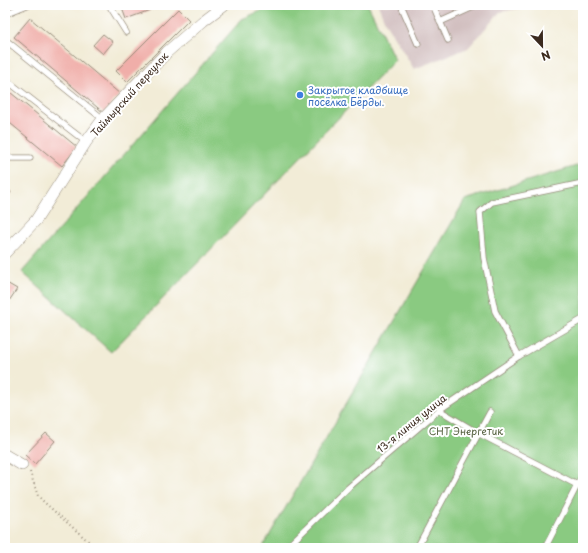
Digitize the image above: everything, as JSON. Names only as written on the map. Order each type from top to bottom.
[{"type":"street","name":"Таймырский переулок","points":[[5,253],[36,220],[86,142],[103,119],[167,52],[224,5]]},
{"type":"street","points":[[5,455],[22,465]]},
{"type":"lane","points":[[5,14],[27,5]]},
{"type":"lane","points":[[109,5],[126,32]]},
{"type":"lane","points":[[401,5],[418,44]]},
{"type":"lane","points":[[433,5],[448,40]]},
{"type":"lane","points":[[440,22],[472,8],[474,5]]},
{"type":"lane","points":[[5,46],[8,42],[103,119]]},
{"type":"lane","points":[[5,79],[86,142]]},
{"type":"lane","points":[[5,158],[30,158]]},
{"type":"lane","points":[[519,356],[495,311],[484,258],[480,212],[492,202],[583,183]]},
{"type":"lane","name":"13-я линия улица","points":[[286,548],[348,488],[440,410],[519,356],[583,319]]},
{"type":"lane","points":[[440,410],[478,433],[583,488]]},
{"type":"lane","points":[[416,548],[490,412]]},
{"type":"lane","points":[[545,548],[583,474]]},
{"type":"path","points":[[33,478],[38,496],[96,548]]},
{"type":"shaded area","points":[[378,5],[538,5],[500,12],[468,48],[414,69],[386,24]]},
{"type":"green space","points":[[274,5],[368,5],[395,60],[111,352],[22,272],[242,19]]},
{"type":"green space","name":"СНТ Энергетик","points":[[583,164],[583,548],[262,548],[465,200]]},
{"type":"building","points":[[5,5],[19,5],[5,11]]},
{"type":"building","points":[[130,5],[149,5],[150,10],[126,19],[122,8]]},
{"type":"building","points":[[178,9],[189,20],[127,82],[116,71]]},
{"type":"building","points":[[30,18],[120,94],[104,113],[14,37]]},
{"type":"building","points":[[103,34],[113,42],[103,54],[93,45]]},
{"type":"building","points":[[5,88],[77,147],[62,166],[5,119]]},
{"type":"building","points":[[5,188],[11,192],[5,201]]},
{"type":"building","points":[[5,282],[17,289],[5,307]]},
{"type":"building","points":[[46,433],[55,441],[35,464],[25,455]]},
{"type":"place","name":"Закрытое кладбище посёлка Бёрды.","points":[[300,95]]}]
